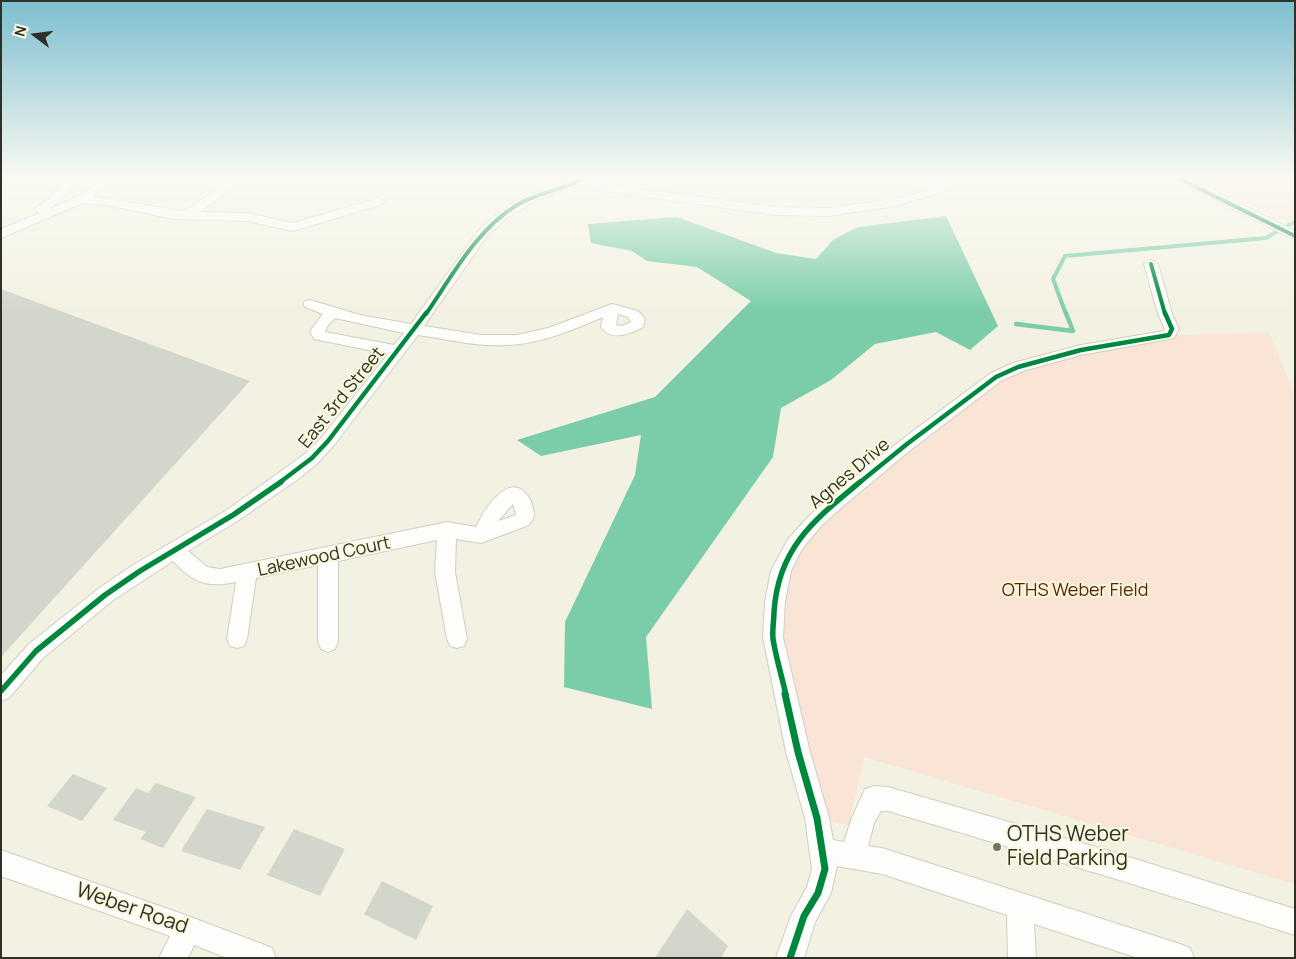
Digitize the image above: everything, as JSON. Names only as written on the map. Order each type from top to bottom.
[{"type":"street","points":[[4,233],[21,222]]},
{"type":"street","points":[[4,233],[29,222]]},
{"type":"street","points":[[271,222],[293,226],[308,222]]},
{"type":"street","name":"East 3rd Street","points":[[1,691],[36,651],[105,595],[140,571],[233,515],[312,458],[328,441],[398,351],[483,233],[493,222]]},
{"type":"street","points":[[1266,222],[1295,236]]},
{"type":"street","name":"Agnes Drive","points":[[790,958],[804,916],[818,893],[825,869],[817,818],[796,744],[773,637],[775,602],[781,571],[795,544],[814,522],[836,502],[914,438],[996,377],[1025,365],[1081,350],[1169,335],[1172,329],[1165,314],[1151,264]]},
{"type":"street","points":[[310,304],[332,313],[414,330],[498,341],[518,340],[545,334],[612,308]]},
{"type":"street","points":[[332,313],[317,331],[319,336],[398,351]]},
{"type":"street","points":[[447,530],[445,572],[457,639]]},
{"type":"street","name":"Lakewood Court","points":[[175,550],[191,567],[209,578],[247,573],[447,530],[482,535]]},
{"type":"street","points":[[328,556],[328,642]]},
{"type":"street","points":[[237,639],[247,573]]},
{"type":"street","points":[[853,856],[863,820],[874,798],[888,799],[1113,865],[1295,922]]},
{"type":"street","points":[[823,851],[882,862],[1180,958]]},
{"type":"street","name":"Weber Road","points":[[1,864],[188,929],[262,958]]},
{"type":"street","points":[[1020,906],[1022,958]]},
{"type":"street","points":[[173,958],[188,929]]},
{"type":"green space","points":[[1286,222],[1295,222],[1295,226]]},
{"type":"green space","name":"OTHS Weber Field","points":[[1270,333],[1295,397],[1295,884],[864,757],[849,826],[817,818],[775,602],[815,521],[1018,367],[1169,335]]},
{"type":"shaded area","points":[[617,222],[690,222],[776,253],[816,259],[834,239],[858,227],[900,222],[949,222],[998,326],[970,350],[936,332],[875,344],[831,380],[781,408],[773,457],[646,637],[652,709],[564,687],[565,622],[635,475],[641,435],[541,456],[517,440],[655,397],[751,301],[697,267],[647,261],[632,251],[591,243],[588,224]]},
{"type":"building","points":[[1,289],[250,381],[1,657]]},
{"type":"building","points":[[73,774],[107,788],[82,821],[47,806]]},
{"type":"building","points":[[156,783],[196,797],[163,848],[140,839],[146,832],[113,820],[136,788],[148,793]]},
{"type":"building","points":[[207,809],[265,827],[240,870],[181,851]]},
{"type":"building","points":[[294,829],[345,849],[320,896],[267,875]]},
{"type":"building","points":[[382,881],[433,906],[416,940],[364,914]]},
{"type":"building","points":[[687,909],[728,946],[721,958],[655,958]]},
{"type":"waterway","points":[[1287,226],[1295,222]]},
{"type":"waterway","points":[[1066,314],[1053,279],[1065,256],[1266,238],[1276,232]]},
{"type":"waterway","points":[[1016,324],[1073,331],[1066,313]]},
{"type":"cycle path","points":[[1,691],[36,651],[105,595],[140,571],[233,515],[312,458],[328,441],[414,330],[483,233],[495,222]]},
{"type":"cycle path","points":[[1266,222],[1295,236]]},
{"type":"cycle path","points":[[790,958],[804,916],[818,893],[825,869],[817,818],[798,752],[773,637],[775,602],[781,571],[795,544],[815,521],[836,502],[907,444],[996,377],[1018,367],[1081,350],[1169,335],[1172,329],[1165,314],[1151,264]]},
{"type":"place","name":"OTHS Weber Field Parking","points":[[997,847]]}]
